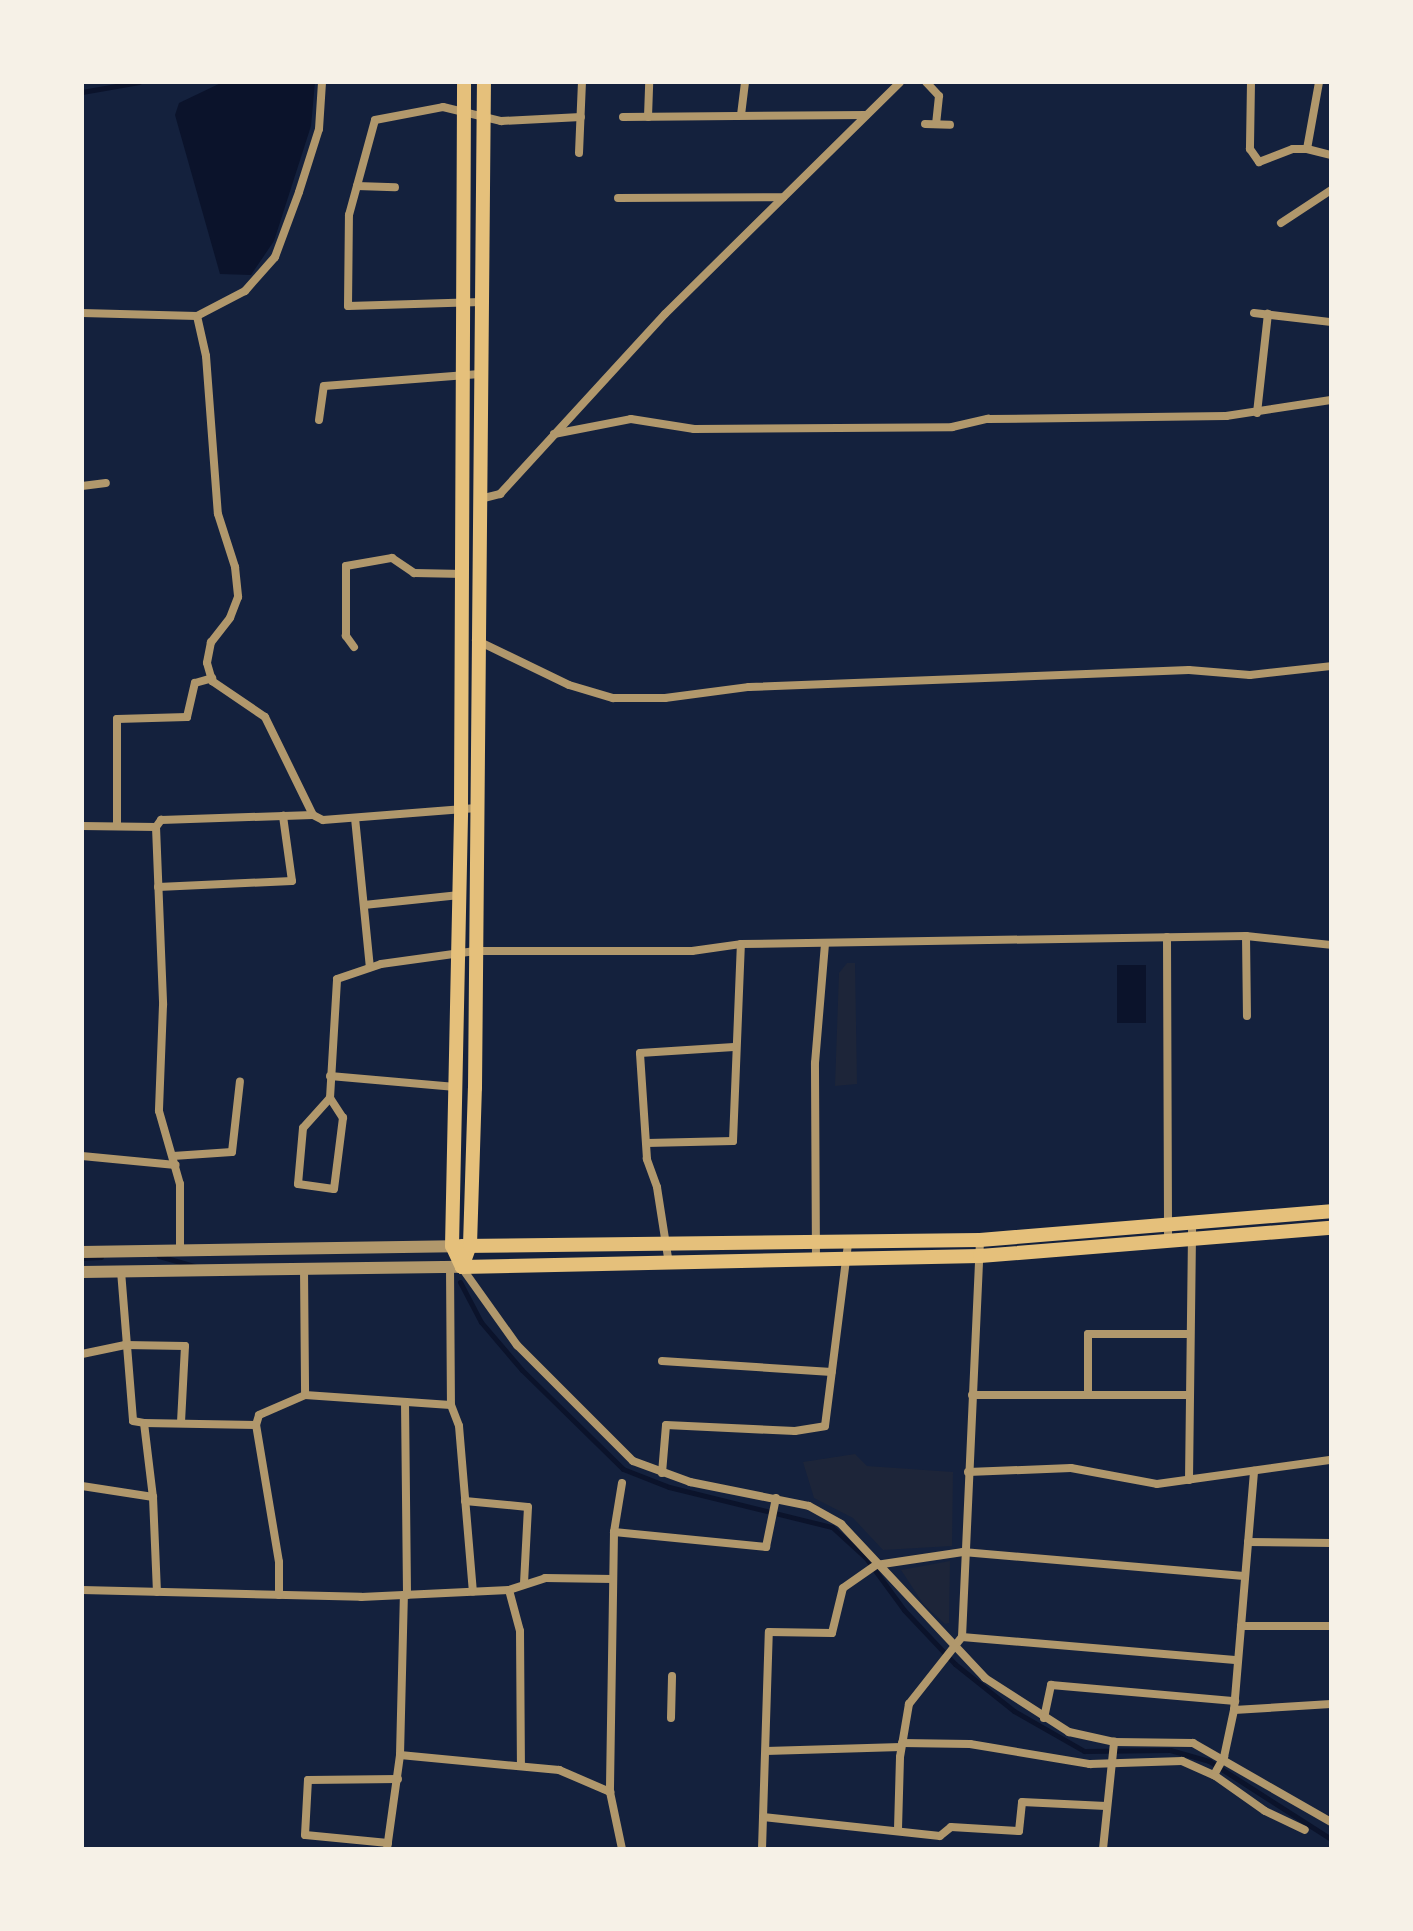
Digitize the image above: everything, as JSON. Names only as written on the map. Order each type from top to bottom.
[{"type":"main road","points":[[456,1267],[452,1246],[461,809],[464,82]]},
{"type":"main road","points":[[456,1267],[470,1245],[484,82]]},
{"type":"main road","points":[[456,1267],[846,1262],[980,1256],[1168,1240],[1192,1230],[1331,1211]]},
{"type":"main road","points":[[452,1246],[816,1246],[980,1240],[1168,1224],[1192,1230],[1331,1228]]},
{"type":"street","points":[[82,313],[197,316],[245,291],[275,257],[319,129],[322,82]]},
{"type":"street","points":[[579,153],[582,82]]},
{"type":"street","points":[[648,117],[649,82]]},
{"type":"street","points":[[741,115],[745,82]]},
{"type":"street","points":[[926,82],[939,96],[936,124]]},
{"type":"street","points":[[1251,82],[1250,149],[1259,162],[1293,149],[1331,155]]},
{"type":"street","points":[[1307,149],[1319,82]]},
{"type":"street","points":[[478,499],[500,494],[554,434],[893,84]]},
{"type":"street","points":[[481,302],[348,306],[349,215],[375,120],[443,107],[501,121],[581,117]]},
{"type":"street","points":[[623,117],[866,115]]},
{"type":"street","points":[[925,124],[950,125]]},
{"type":"street","points":[[357,186],[395,187]]},
{"type":"street","points":[[1281,223],[1331,190]]},
{"type":"street","points":[[618,198],[783,197]]},
{"type":"street","points":[[1254,313],[1331,322]]},
{"type":"street","points":[[1257,413],[1268,314]]},
{"type":"street","points":[[197,316],[206,356],[218,514],[235,567],[238,597],[230,618],[211,642],[207,663],[212,678],[231,698],[265,717],[313,815]]},
{"type":"street","points":[[319,420],[324,386],[480,374]]},
{"type":"street","points":[[554,434],[631,419],[666,421],[694,429],[952,427],[988,419],[1257,413],[1331,400]]},
{"type":"street","points":[[82,486],[106,483]]},
{"type":"street","points":[[354,647],[346,636],[346,566],[392,558],[414,573],[478,574]]},
{"type":"street","points":[[476,640],[569,685],[613,698],[665,698],[749,687],[1189,670],[1250,675],[1331,666]]},
{"type":"street","points":[[117,826],[117,719],[187,717],[195,683],[212,678]]},
{"type":"street","points":[[180,1250],[174,1160],[159,1111],[163,1005],[156,827],[161,820],[313,815],[323,820],[477,808]]},
{"type":"street","points":[[158,887],[292,881],[283,816]]},
{"type":"street","points":[[355,818],[370,967]]},
{"type":"street","points":[[82,826],[156,827]]},
{"type":"street","points":[[364,905],[459,895]]},
{"type":"street","points":[[1246,936],[1247,1016]]},
{"type":"street","points":[[330,1098],[303,1128],[298,1184],[334,1189],[343,1118],[330,1098],[337,979],[370,967],[475,951],[692,951],[741,944],[1246,936],[1331,945]]},
{"type":"street","points":[[1167,937],[1168,1240]]},
{"type":"street","points":[[647,1143],[733,1141],[734,1047],[741,944]]},
{"type":"street","points":[[816,1262],[815,1063],[825,944]]},
{"type":"street","points":[[669,1265],[647,1143],[640,1053],[734,1047]]},
{"type":"street","points":[[330,1076],[456,1087]]},
{"type":"street","points":[[82,1156],[174,1160],[232,1152],[240,1081]]},
{"type":"street","points":[[1189,1480],[1192,1230]]},
{"type":"street","points":[[898,1829],[902,1745],[916,1689],[962,1637],[963,1552],[980,1240]]},
{"type":"street","points":[[662,1473],[666,1425],[795,1431],[825,1426],[848,1245]]},
{"type":"street","points":[[82,1252],[452,1246]]},
{"type":"street","points":[[82,1272],[456,1267]]},
{"type":"street","points":[[456,1267],[451,1405],[459,1426],[473,1591]]},
{"type":"street","points":[[456,1267],[490,1313],[569,1403],[633,1461],[662,1473],[809,1506],[841,1524],[951,1650],[985,1678],[1044,1718],[1113,1752],[1219,1767],[1331,1822]]},
{"type":"street","points":[[304,1269],[305,1395]]},
{"type":"street","points":[[121,1271],[133,1421],[256,1425]]},
{"type":"street","points":[[1088,1395],[1088,1334],[1190,1334]]},
{"type":"street","points":[[82,1354],[125,1345],[185,1346],[181,1422]]},
{"type":"street","points":[[662,1361],[832,1372]]},
{"type":"street","points":[[279,1595],[279,1562],[256,1425],[259,1415],[305,1395],[451,1405]]},
{"type":"street","points":[[972,1395],[1190,1395]]},
{"type":"street","points":[[398,1779],[308,1780],[305,1835],[387,1846],[398,1779],[400,1755],[405,1595],[405,1402]]},
{"type":"street","points":[[144,1423],[153,1497],[157,1592]]},
{"type":"street","points":[[968,1472],[1071,1468],[1157,1484],[1331,1460]]},
{"type":"street","points":[[1219,1767],[1235,1705],[1254,1471]]},
{"type":"street","points":[[622,1483],[614,1532],[610,1792],[622,1849]]},
{"type":"street","points":[[82,1486],[153,1497]]},
{"type":"street","points":[[614,1532],[766,1547],[776,1498]]},
{"type":"street","points":[[465,1501],[528,1507],[524,1584]]},
{"type":"street","points":[[1248,1542],[1331,1543]]},
{"type":"street","points":[[762,1849],[769,1632],[832,1633],[843,1588],[876,1566],[963,1552],[1244,1576]]},
{"type":"street","points":[[82,1590],[405,1595],[509,1590],[545,1578],[613,1579]]},
{"type":"street","points":[[509,1590],[520,1631],[521,1766]]},
{"type":"street","points":[[1241,1626],[1331,1626]]},
{"type":"street","points":[[962,1637],[1238,1660]]},
{"type":"street","points":[[671,1718],[672,1676]]},
{"type":"street","points":[[1044,1718],[1051,1685],[1235,1705],[1331,1704]]},
{"type":"street","points":[[766,1751],[970,1744],[1068,1761],[1113,1752],[1193,1743],[1265,1811],[1305,1830]]},
{"type":"street","points":[[1103,1849],[1113,1752]]},
{"type":"street","points":[[400,1755],[521,1766],[580,1776],[610,1792]]},
{"type":"street","points":[[763,1817],[898,1829],[912,1836],[940,1836],[951,1827],[1019,1831],[1022,1802],[1106,1806]]},
{"type":"street","points":[[912,1836],[913,1849]]},
{"type":"shaded area","points":[[223,82],[315,82],[311,126],[274,241],[251,275],[220,274],[175,115],[179,103]]},
{"type":"shaded area","points":[[847,963],[855,963],[857,1084],[835,1086],[839,973]]},
{"type":"shaded area","points":[[1117,965],[1146,965],[1146,1023],[1117,1023]]},
{"type":"shaded area","points":[[855,1454],[867,1466],[953,1472],[952,1546],[883,1550],[853,1518],[814,1498],[803,1462]]},
{"type":"shaded area","points":[[950,1561],[949,1623],[945,1624],[924,1605],[901,1570]]},
{"type":"waterway","points":[[82,92],[139,82]]},
{"type":"waterway","points":[[159,1256],[195,1266]]},
{"type":"waterway","points":[[82,1258],[101,1257]]},
{"type":"waterway","points":[[460,1282],[481,1322],[522,1370],[623,1469],[669,1487],[832,1527],[866,1558],[904,1610],[955,1664],[1014,1711],[1084,1751],[1170,1750],[1209,1761],[1331,1839]]}]
